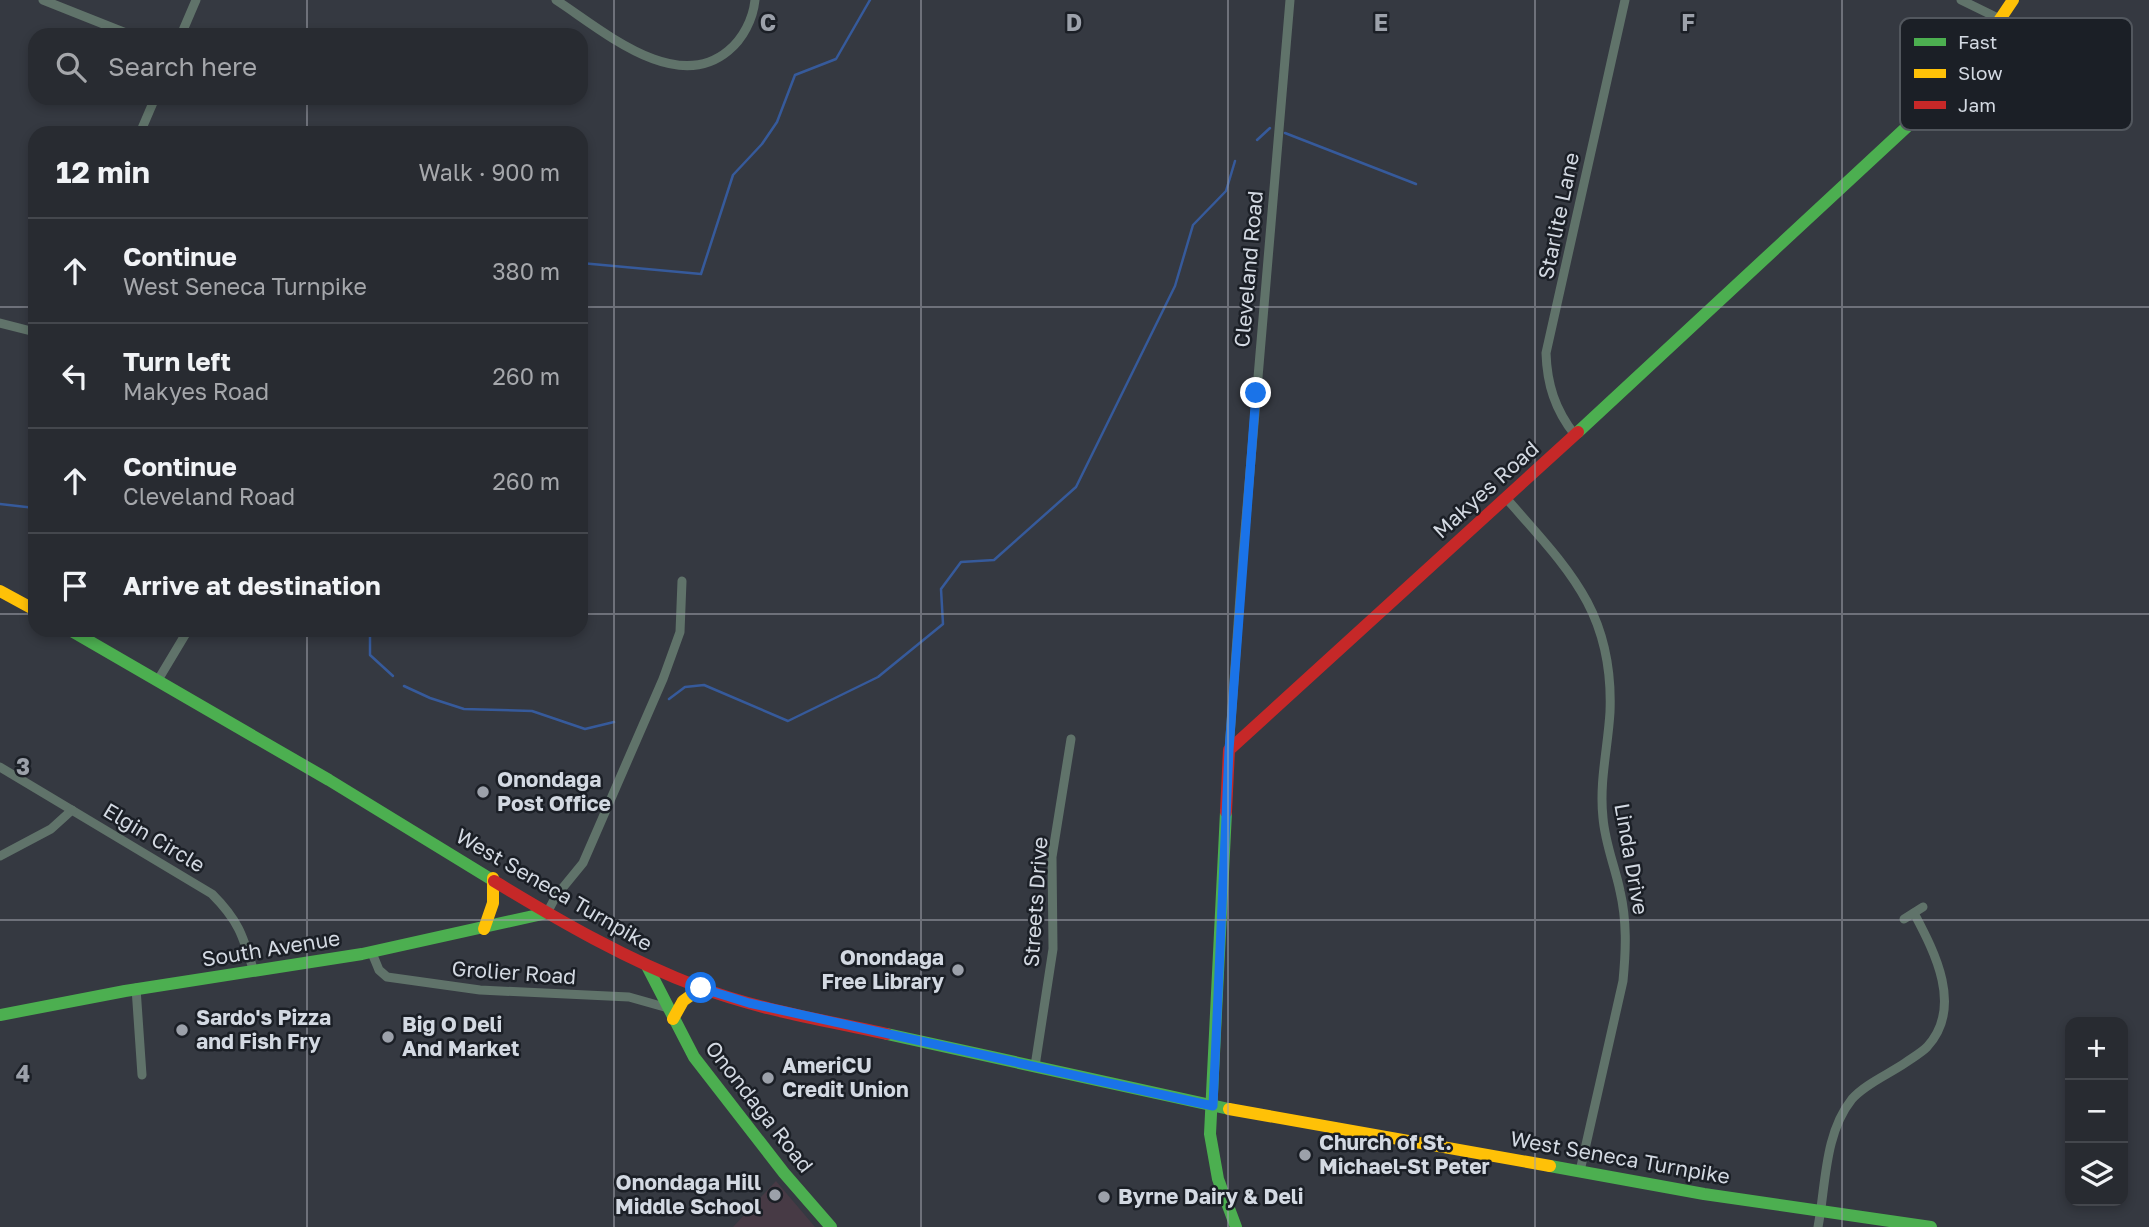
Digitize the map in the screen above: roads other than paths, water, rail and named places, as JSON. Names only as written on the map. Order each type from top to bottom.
[{"type":"main road","name":"Makyes Road","points":[[2001,18],[2012,0]]},
{"type":"main road","name":"Makyes Road","points":[[1229,750],[1905,130]]},
{"type":"main road","points":[[0,591],[28,606]]},
{"type":"main road","name":"West Seneca Turnpike","points":[[82,637],[493,878],[547,913],[647,966],[701,988],[749,1003],[1213,1106],[1704,1194],[1931,1227]]},
{"type":"main road","points":[[1229,750],[1210,1134],[1218,1180],[1236,1227]]},
{"type":"main road","points":[[484,929],[493,903],[493,878]]},
{"type":"main road","name":"South Avenue","points":[[0,1016],[52,1003],[136,988],[372,953],[547,913]]},
{"type":"main road","name":"Onondaga Road","points":[[647,966],[694,1057],[713,1085],[831,1227]]},
{"type":"main road","points":[[671,1014],[683,1000],[701,988]]},
{"type":"street","points":[[43,0],[113,28]]},
{"type":"street","points":[[184,28],[196,0]]},
{"type":"street","points":[[556,0],[637,52],[666,64],[685,66],[713,61],[736,45],[748,24],[755,0]]},
{"type":"street","name":"Cleveland Road","points":[[1229,750],[1242,554],[1290,0]]},
{"type":"street","name":"Starlite Lane","points":[[1575,435],[1563,420],[1551,393],[1546,353],[1625,0]]},
{"type":"street","points":[[1961,0],[1998,18]]},
{"type":"street","points":[[143,126],[152,105]]},
{"type":"street","points":[[0,323],[28,330]]},
{"type":"street","name":"Linda Drive","points":[[1506,498],[1568,569],[1580,587],[1597,620],[1607,658],[1610,694],[1601,805],[1620,891],[1626,929],[1626,951],[1623,981],[1580,1171]]},
{"type":"street","points":[[547,913],[556,896],[583,863],[663,679],[680,632],[682,581]]},
{"type":"street","points":[[158,680],[184,637]]},
{"type":"street","name":"Streets Drive","points":[[1035,1066],[1053,949],[1052,857],[1071,739]]},
{"type":"street","name":"Elgin Circle","points":[[0,767],[212,894],[231,912],[240,928],[254,972]]},
{"type":"street","points":[[0,856],[51,829],[72,810]]},
{"type":"street","points":[[1904,919],[1923,907]]},
{"type":"street","points":[[1818,1227],[1828,1154],[1838,1125],[1853,1098],[1927,1047],[1941,1019],[1944,985],[1933,948],[1914,913]]},
{"type":"street","name":"Grolier Road","points":[[372,953],[379,970],[387,977],[480,990],[629,997],[671,1014]]},
{"type":"street","points":[[136,988],[142,1075]]},
{"type":"waterway","points":[[588,264],[701,274],[733,175],[762,144],[777,122],[795,75],[836,59],[870,0]]},
{"type":"waterway","points":[[1257,140],[1270,128]]},
{"type":"waterway","points":[[1285,133],[1416,184]]},
{"type":"waterway","points":[[669,699],[685,687],[704,685],[788,721],[878,677],[943,624],[941,589],[961,562],[994,560],[1076,487],[1175,286],[1193,225],[1226,191],[1235,161]]},
{"type":"waterway","points":[[0,504],[28,507]]},
{"type":"waterway","points":[[370,637],[370,655],[393,676]]},
{"type":"waterway","points":[[404,686],[464,709],[532,711],[585,729],[614,722]]},
{"type":"place","name":"Onondaga Post Office","points":[[483,792]]},
{"type":"place","name":"Onondaga Free Library","points":[[958,970]]},
{"type":"place","name":"Sardo's Pizza and Fish Fry","points":[[182,1030]]},
{"type":"place","name":"Big O Deli And Market","points":[[388,1037]]},
{"type":"place","name":"AmeriCU Credit Union","points":[[768,1078]]},
{"type":"place","name":"Church of St. Michael-St Peter","points":[[1305,1155]]},
{"type":"place","name":"Onondaga Hill Middle School","points":[[775,1195]]},
{"type":"place","name":"Byrne Dairy & Deli","points":[[1104,1197]]}]
